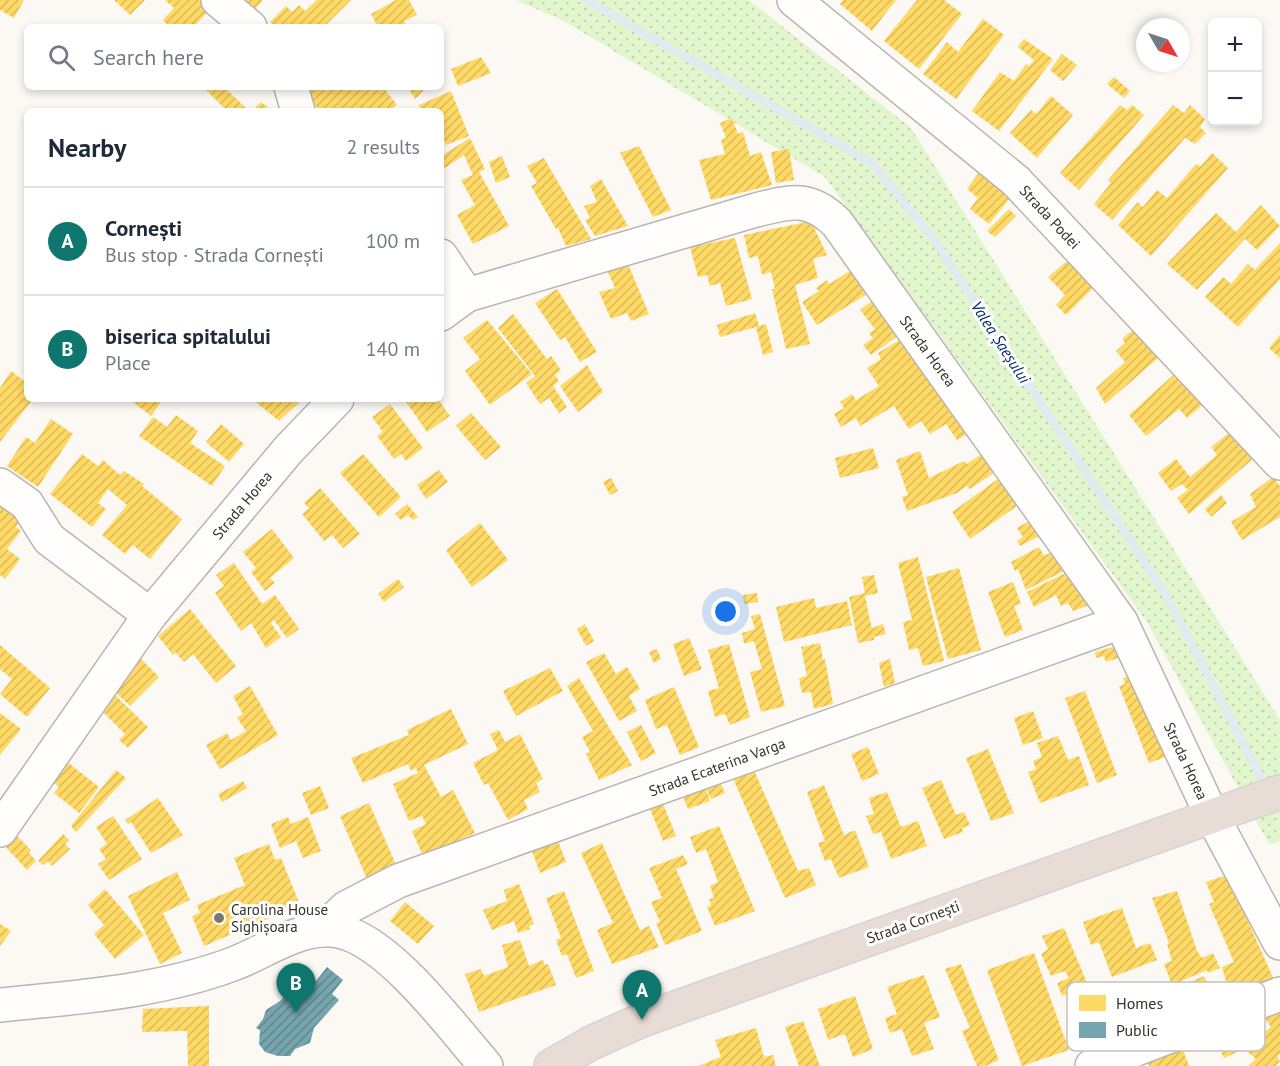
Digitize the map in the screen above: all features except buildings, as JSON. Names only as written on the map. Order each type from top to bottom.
[{"type":"highway","name":"Strada Cornești","points":[[552,1066],[591,1043],[642,1020],[1280,792]]},
{"type":"street","points":[[218,0],[246,24]]},
{"type":"street","name":"Strada Podei","points":[[794,0],[1016,181],[1280,463]]},
{"type":"street","points":[[292,90],[297,108]]},
{"type":"street","name":"Strada Horea","points":[[444,267],[454,304],[780,203],[802,202],[823,208],[837,223],[1121,622],[1219,814],[1280,943]]},
{"type":"street","name":"Strada Horea","points":[[0,830],[150,615],[289,449],[334,402]]},
{"type":"street","points":[[0,485],[27,504],[49,539],[150,615]]},
{"type":"street","name":"Strada Ecaterina Varga","points":[[323,930],[346,909],[398,881],[1121,622]]},
{"type":"street","name":"Strada Ecaterina Varga","points":[[0,1005],[107,994],[166,984],[233,964],[302,933],[323,930],[348,933],[401,971],[486,1066]]},
{"type":"street","points":[[1265,1000],[1280,994]]},
{"type":"street","points":[[1092,1066],[1131,1051]]},
{"type":"green space","points":[[516,0],[749,0],[911,128],[1280,720],[1280,841],[1269,844],[1147,622],[825,177],[562,20]]},
{"type":"waterway","name":"Valea Șaeșului","points":[[586,0],[872,163],[935,241],[1166,595],[1267,789]]},
{"type":"place","name":"Carolina House Sighișoara","points":[[219,918]]},
{"type":"place","name":"biserica spitalului","points":[[296,1013]]},
{"type":"place","name":"Cornești","points":[[642,1020]]}]
